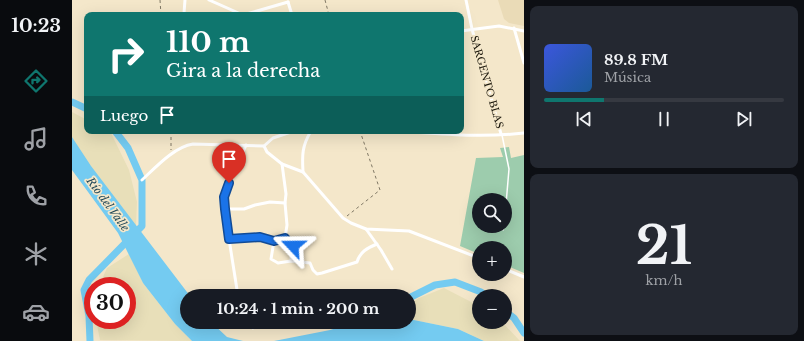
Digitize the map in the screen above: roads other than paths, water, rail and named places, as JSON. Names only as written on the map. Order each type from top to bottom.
[{"type":"street","points":[[184,12],[185,0]]},
{"type":"street","points":[[209,0],[236,12]]},
{"type":"street","name":"SARGENTO BLAS","points":[[466,0],[472,29],[502,134]]},
{"type":"street","points":[[253,12],[288,1],[291,12]]},
{"type":"street","points":[[464,30],[499,26],[524,31]]},
{"type":"street","points":[[514,28],[524,63]]},
{"type":"street","points":[[464,133],[524,133]]},
{"type":"street","points":[[142,180],[172,154],[187,145],[264,146],[273,138],[285,134]]},
{"type":"street","points":[[303,172],[302,153],[305,140],[309,134]]},
{"type":"street","points":[[237,289],[224,197],[246,145]]},
{"type":"street","points":[[264,146],[267,152],[282,164],[303,172],[343,218],[351,223],[366,229],[409,231],[472,255]]},
{"type":"street","points":[[282,164],[288,225],[285,238]]},
{"type":"street","points":[[225,209],[244,209],[270,202],[285,203]]},
{"type":"street","points":[[366,229],[392,268]]},
{"type":"street","points":[[229,239],[256,237],[274,241],[285,238]]},
{"type":"street","points":[[285,238],[288,242],[292,243],[292,261]]},
{"type":"street","points":[[274,241],[271,259],[278,263],[292,261],[310,263],[313,270],[317,274],[357,262],[365,249],[377,244]]},
{"type":"street","points":[[512,272],[524,277]]},
{"type":"lane","points":[[502,134],[509,169],[507,193]]},
{"type":"water","points":[[72,137],[91,166],[185,289],[180,289],[180,329],[143,283],[118,233],[72,170]]},
{"type":"water","points":[[416,320],[458,329],[484,341],[274,341],[330,330],[416,329]]},
{"type":"water","points":[[180,329],[218,329],[227,337],[243,341],[192,341]]},
{"type":"waterway","name":"Río del Valle","points":[[72,102],[84,108]]},
{"type":"waterway","name":"Río del Valle","points":[[90,341],[89,316],[84,290],[89,280],[142,226],[142,180],[128,148],[117,134]]},
{"type":"waterway","name":"Río del Valle","points":[[416,294],[435,285],[455,282],[473,289]]},
{"type":"waterway","name":"Río del Valle","points":[[512,316],[524,333]]}]
